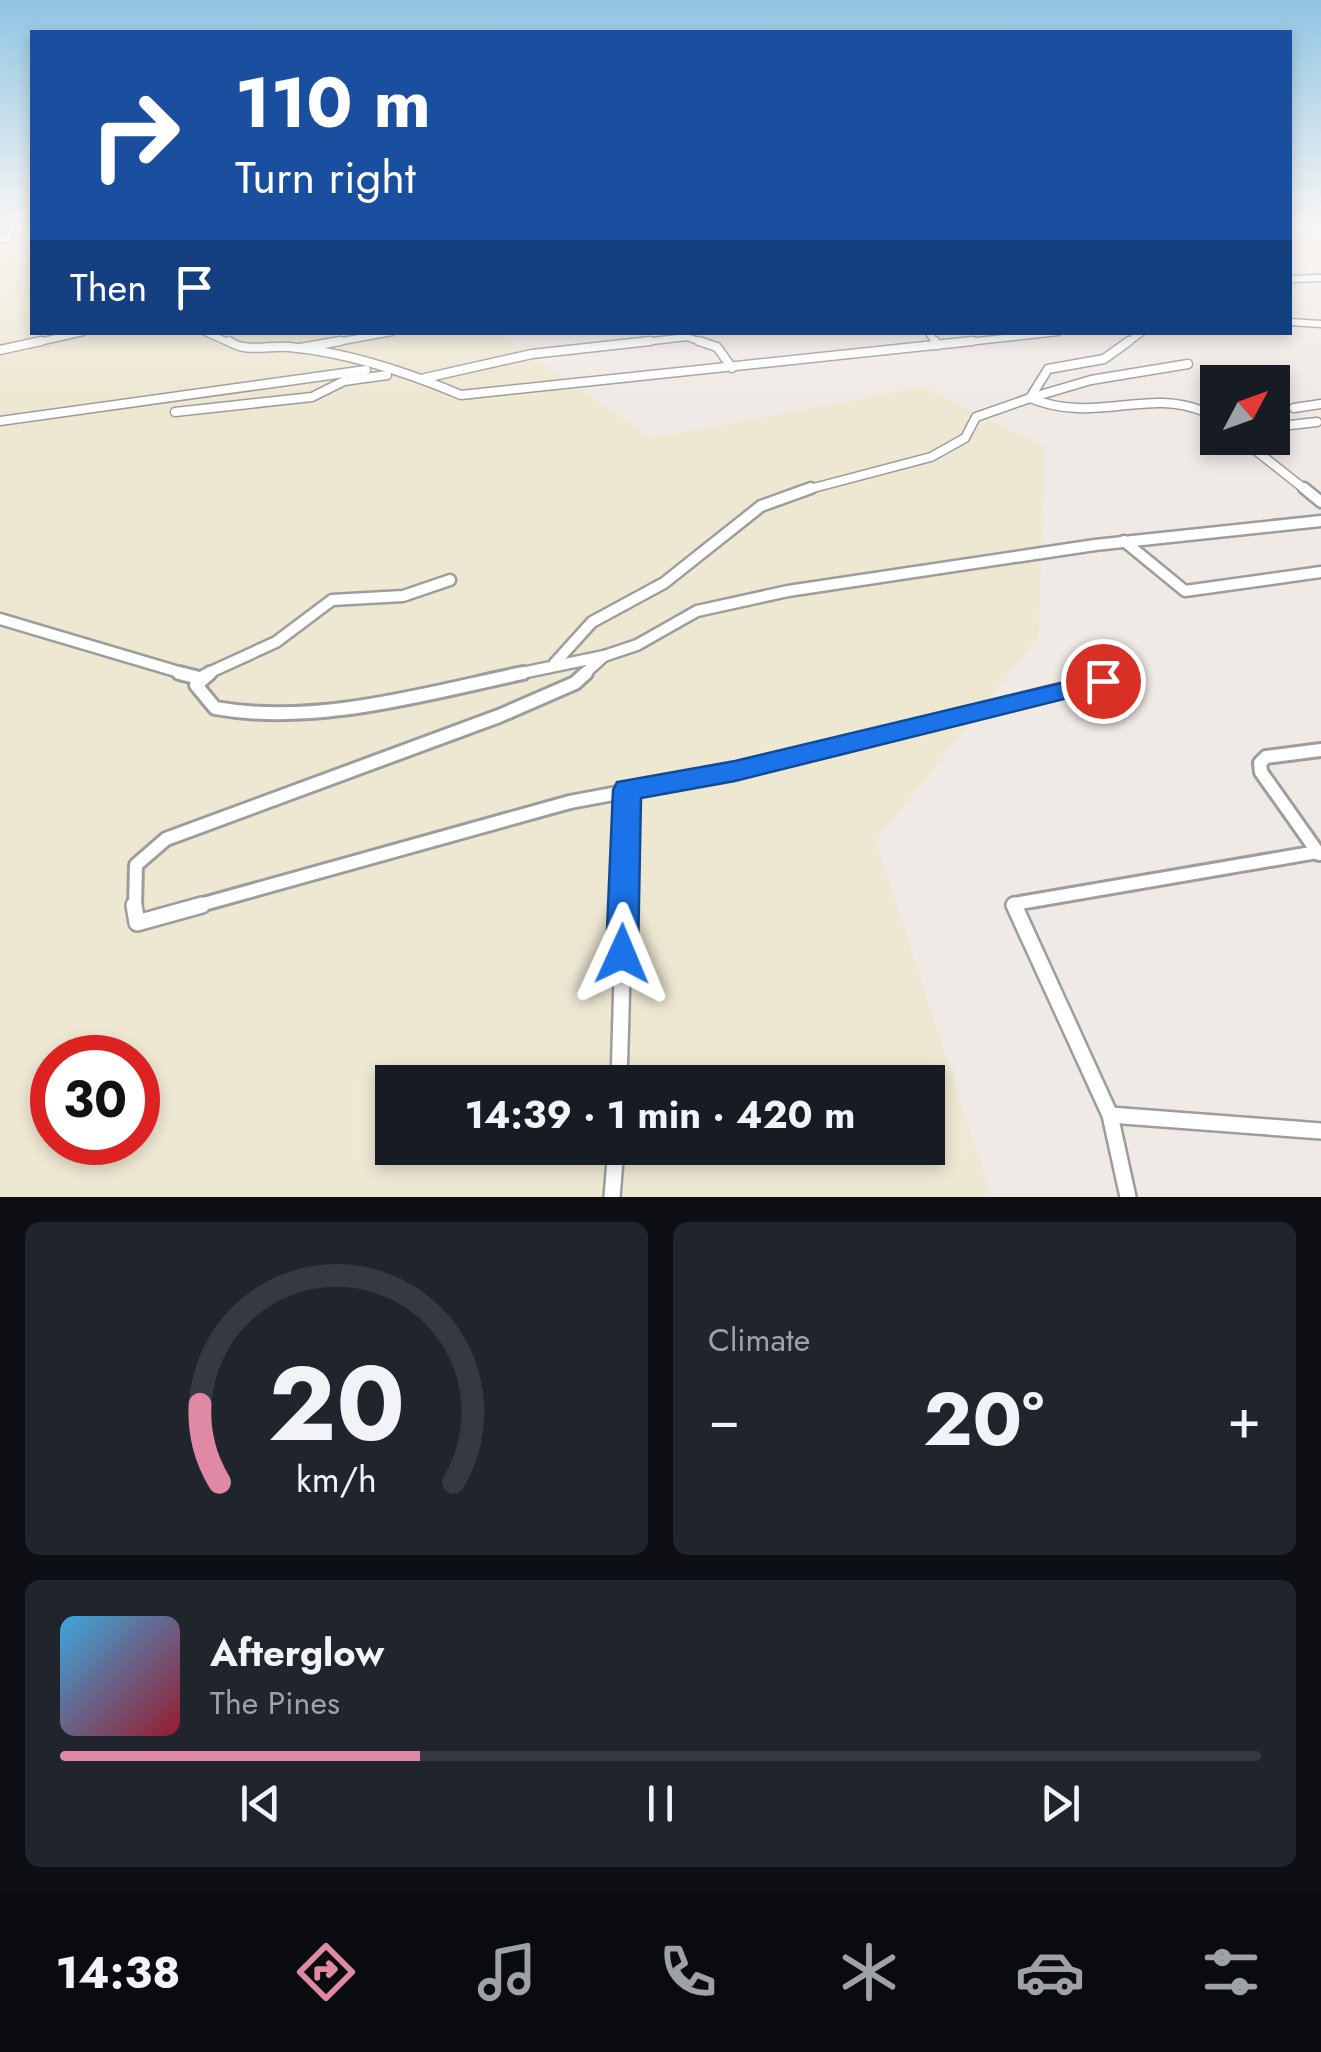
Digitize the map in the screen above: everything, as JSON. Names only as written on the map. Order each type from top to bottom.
[{"type":"street","points":[[1292,322],[1321,324]]},
{"type":"street","points":[[0,350],[69,335]]},
{"type":"street","points":[[216,335],[236,347],[299,348],[375,335]]},
{"type":"street","points":[[930,335],[938,345]]},
{"type":"street","points":[[299,348],[372,369],[423,378],[450,393],[472,394],[1030,335]]},
{"type":"street","points":[[1030,398],[1048,369],[1104,359],[1138,335]]},
{"type":"street","points":[[423,378],[532,354],[687,337],[717,347],[732,368]]},
{"type":"street","points":[[553,665],[592,622],[664,584],[761,506],[797,492],[920,461],[965,438],[976,417],[1030,398],[1091,380],[1188,364]]},
{"type":"street","points":[[0,421],[372,369]]},
{"type":"street","points":[[174,412],[312,397],[344,381],[398,374]]},
{"type":"street","points":[[1030,398],[1070,414],[1185,401],[1200,409]]},
{"type":"street","points":[[1294,408],[1321,404]]},
{"type":"street","points":[[1290,425],[1318,422]]},
{"type":"street","points":[[1262,455],[1321,502]]},
{"type":"street","points":[[199,678],[196,685],[215,708],[249,714],[372,705],[604,656],[638,645],[698,611],[731,602],[1124,542],[1321,521]]},
{"type":"street","points":[[1124,542],[1185,590],[1321,572]]},
{"type":"street","points":[[0,619],[120,658],[199,678],[276,642],[332,600],[403,596],[450,580]]},
{"type":"street","points":[[604,656],[575,683],[516,709],[166,839],[148,850],[130,870],[137,923],[347,861],[627,790],[735,771],[1122,675]]},
{"type":"street","points":[[1128,1197],[1110,1114],[1014,904],[1319,854],[1261,772],[1260,762],[1266,757],[1321,750]]},
{"type":"street","points":[[619,1065],[627,790]]},
{"type":"street","points":[[1110,1114],[1321,1131]]},
{"type":"street","points":[[612,1197],[615,1165]]},
{"type":"shaded area","points":[[0,281],[30,281],[30,335],[507,335],[651,438],[923,387],[1045,447],[1039,637],[876,841],[992,1197],[0,1197]]},
{"type":"route","points":[[622,954],[627,790],[735,771],[1103,681]]}]
